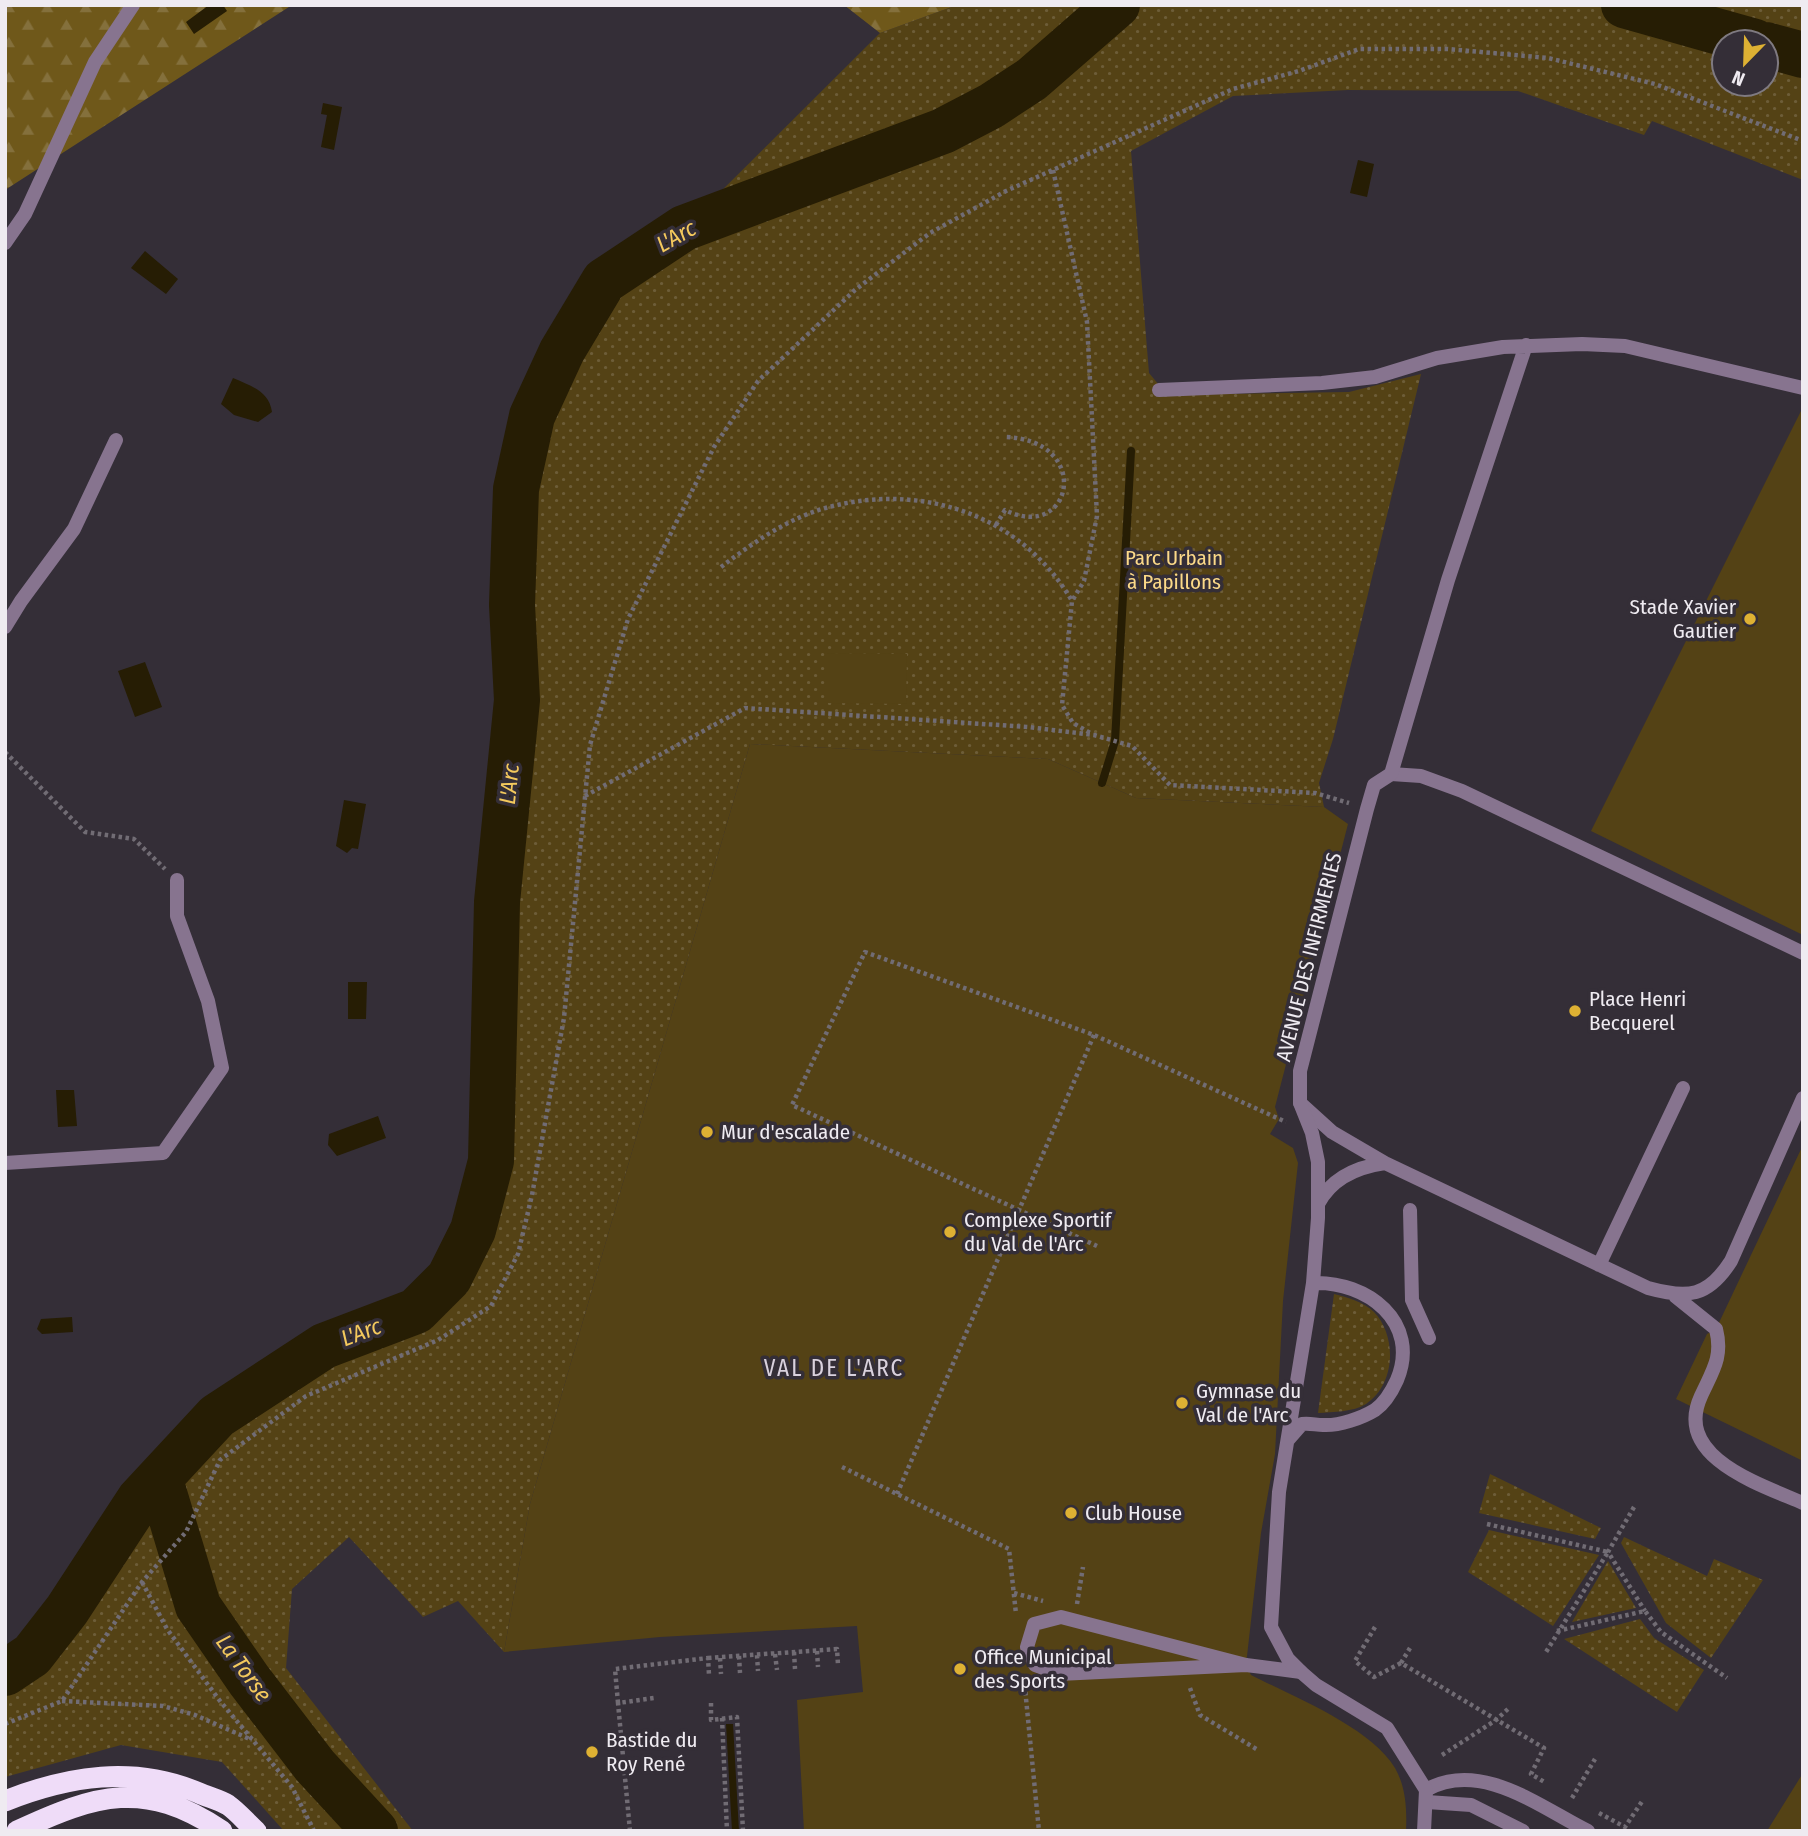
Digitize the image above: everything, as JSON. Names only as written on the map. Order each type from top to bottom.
[{"type":"highway","points":[[5,1801],[40,1787],[101,1775],[151,1777],[187,1787],[228,1805],[256,1831]]},
{"type":"highway","points":[[18,1831],[70,1806],[99,1798],[149,1797],[198,1814],[222,1831]]},
{"type":"street","points":[[5,243],[25,214],[95,62],[132,5]]},
{"type":"street","points":[[1159,390],[1261,388],[1375,377],[1437,358],[1525,345],[1625,346],[1803,388]]},
{"type":"street","name":"AVENUE DES INFIRMERIES","points":[[1427,1796],[1387,1728],[1317,1685],[1301,1672],[1288,1659],[1272,1627],[1279,1492],[1312,1283],[1318,1204],[1318,1162],[1312,1133],[1300,1103],[1300,1071],[1374,785],[1391,774],[1448,580],[1525,345]]},
{"type":"street","points":[[5,627],[74,529],[116,440]]},
{"type":"street","points":[[1391,774],[1421,776],[1462,791],[1803,953]]},
{"type":"street","points":[[5,1163],[163,1153],[222,1068],[208,1001],[177,916],[177,880]]},
{"type":"street","points":[[1599,1265],[1683,1088]]},
{"type":"street","points":[[1300,1103],[1332,1132],[1385,1163],[1648,1288],[1675,1296],[1716,1329],[1718,1337],[1720,1355],[1693,1413],[1699,1441],[1731,1469],[1803,1503]]},
{"type":"street","points":[[1675,1296],[1699,1292],[1717,1283],[1731,1261],[1801,1106]]},
{"type":"street","points":[[1318,1204],[1324,1192],[1345,1175],[1364,1166],[1385,1163]]},
{"type":"street","points":[[1410,1210],[1412,1300],[1429,1338]]},
{"type":"street","points":[[1287,1441],[1302,1424],[1326,1426],[1376,1409],[1390,1393],[1401,1371],[1404,1351],[1401,1335],[1397,1322],[1388,1310],[1356,1291],[1324,1283],[1312,1283]]},
{"type":"street","points":[[1246,1665],[1059,1674],[1035,1665],[1027,1647],[1034,1624],[1061,1617],[1246,1665],[1301,1672]]},
{"type":"street","points":[[1424,1831],[1427,1796],[1440,1782],[1467,1777],[1499,1786],[1588,1831]]},
{"type":"street","points":[[1427,1796],[1471,1805],[1523,1831]]},
{"type":"path","points":[[62,1701],[142,1581],[167,1550],[186,1532],[220,1460],[306,1396],[438,1340],[491,1306],[517,1254],[532,1195],[564,1018],[590,746],[628,619],[714,447],[758,381],[855,290],[930,233],[1006,191],[1233,89],[1298,71],[1359,49],[1448,49],[1548,58],[1655,84],[1803,141]]},
{"type":"path","points":[[1053,170],[1087,322],[1097,516],[1084,581],[1072,601],[1062,705],[1073,723],[1094,736]]},
{"type":"path","points":[[996,526],[1005,510],[1017,516],[1046,515],[1055,508],[1064,478],[1059,458],[1038,443],[1024,437],[1004,437]]},
{"type":"path","points":[[721,567],[777,529],[831,506],[913,500],[971,513],[996,526],[1042,560],[1056,574],[1072,601]]},
{"type":"path","points":[[585,796],[745,708],[1028,727],[1094,736],[1132,746],[1170,785],[1315,793],[1367,809]]},
{"type":"path","points":[[5,752],[85,832],[134,839],[177,880]]},
{"type":"path","points":[[1097,1246],[792,1105],[865,953],[1094,1035],[1312,1133]]},
{"type":"path","points":[[897,1494],[1094,1035]]},
{"type":"path","points":[[842,1466],[1009,1549],[1017,1619]]},
{"type":"path","points":[[1546,1652],[1634,1507]]},
{"type":"path","points":[[1487,1524],[1608,1552],[1661,1632],[1727,1678]]},
{"type":"path","points":[[142,1581],[166,1629],[292,1787],[314,1831]]},
{"type":"path","points":[[1557,1631],[1645,1611]]},
{"type":"path","points":[[1375,1628],[1355,1661],[1374,1677],[1401,1663],[1410,1648]]},
{"type":"path","points":[[630,1831],[615,1669],[708,1658],[837,1649],[838,1665]]},
{"type":"path","points":[[817,1651],[818,1667]]},
{"type":"path","points":[[794,1652],[795,1669]]},
{"type":"path","points":[[775,1654],[776,1670]]},
{"type":"path","points":[[757,1655],[758,1671]]},
{"type":"path","points":[[739,1656],[740,1673]]},
{"type":"path","points":[[708,1658],[709,1675]]},
{"type":"path","points":[[720,1658],[721,1674]]},
{"type":"path","points":[[1401,1663],[1545,1748],[1531,1774],[1552,1786]]},
{"type":"path","points":[[1023,1672],[1039,1831]]},
{"type":"path","points":[[1185,1678],[1200,1716],[1258,1751]]},
{"type":"path","points":[[1024,1685],[1038,1684]]},
{"type":"path","points":[[618,1703],[654,1698]]},
{"type":"path","points":[[5,1724],[62,1701],[163,1706],[195,1715],[253,1740]]},
{"type":"path","points":[[710,1703],[712,1720],[737,1717],[743,1831]]},
{"type":"path","points":[[1442,1755],[1496,1720],[1509,1708]]},
{"type":"path","points":[[722,1718],[727,1831]]},
{"type":"path","points":[[1572,1798],[1595,1759]]},
{"type":"path","points":[[1562,1792],[1583,1804]]},
{"type":"path","points":[[1593,1810],[1625,1828],[1643,1800]]},
{"type":"green space","points":[[5,5],[292,5],[5,190]]},
{"type":"green space","points":[[844,5],[957,5],[880,33]]},
{"type":"green space","name":"Parc Urbain à Papillons","points":[[957,5],[1803,5],[1803,180],[1652,121],[1644,135],[1518,91],[1348,90],[1233,96],[1131,151],[1149,373],[1159,385],[1159,395],[1349,392],[1421,374],[1333,739],[1319,783],[1324,807],[1136,798],[1048,759],[750,744],[530,1504],[504,1652],[458,1601],[423,1617],[349,1537],[292,1589],[286,1668],[413,1831],[284,1831],[222,1762],[121,1745],[5,1777],[5,1673],[32,1655],[67,1610],[139,1500],[217,1416],[324,1346],[416,1311],[449,1278],[473,1230],[491,1161],[497,902],[517,700],[512,605],[516,489],[532,416],[562,351],[604,281],[684,228],[880,33]]},
{"type":"green space","name":"Stade Xavier Gautier","points":[[1803,407],[1803,935],[1591,831]]},
{"type":"green space","points":[[827,653],[907,654],[906,704],[827,703]]},
{"type":"green space","name":"Complexe Sportif du Val de l'Arc","points":[[750,744],[1048,759],[1136,798],[1324,807],[1348,824],[1275,1107],[1279,1119],[1270,1134],[1293,1148],[1298,1163],[1283,1301],[1275,1454],[1261,1533],[1246,1665],[1251,1675],[1330,1714],[1368,1739],[1383,1753],[1395,1768],[1404,1791],[1406,1831],[804,1831],[797,1700],[863,1692],[857,1626],[660,1637],[504,1652],[530,1504]]},
{"type":"green space","points":[[1803,1145],[1803,1461],[1676,1399],[1707,1334],[1716,1329]]},
{"type":"green space","points":[[1334,1294],[1350,1298],[1374,1312],[1387,1334],[1390,1360],[1383,1385],[1366,1404],[1349,1410],[1318,1413]]},
{"type":"green space","points":[[1490,1474],[1601,1528],[1595,1539],[1479,1513]]},
{"type":"green space","points":[[1489,1530],[1599,1555],[1553,1626],[1468,1572]]},
{"type":"green space","points":[[1624,1537],[1707,1576],[1714,1559],[1763,1580],[1711,1658],[1666,1623],[1621,1543]]},
{"type":"green space","points":[[1608,1561],[1636,1608],[1572,1622]]},
{"type":"green space","points":[[1640,1619],[1654,1638],[1704,1670],[1677,1712],[1564,1639]]},
{"type":"green space","points":[[1803,1773],[1803,1831],[1767,1831]]},
{"type":"shaded area","points":[[209,5],[223,5],[227,11],[194,34],[186,22]]},
{"type":"shaded area","points":[[323,103],[342,107],[334,150],[321,147],[327,115],[321,114]]},
{"type":"shaded area","points":[[1358,160],[1374,164],[1367,197],[1350,193]]},
{"type":"shaded area","points":[[145,251],[178,279],[166,294],[131,268]]},
{"type":"shaded area","points":[[233,378],[263,394],[272,412],[258,422],[234,415],[221,404]]},
{"type":"shaded area","points":[[145,662],[162,707],[135,717],[118,671]]},
{"type":"shaded area","points":[[344,800],[366,804],[358,849],[352,848],[347,853],[336,846]]},
{"type":"shaded area","points":[[348,982],[367,982],[366,1019],[348,1019]]},
{"type":"shaded area","points":[[56,1090],[74,1090],[77,1126],[58,1127]]},
{"type":"shaded area","points":[[378,1116],[386,1138],[337,1156],[328,1145],[329,1134]]},
{"type":"shaded area","points":[[72,1317],[73,1332],[42,1334],[37,1329],[41,1319]]},
{"type":"shaded area","points":[[726,1724],[733,1724],[739,1831],[732,1831]]},
{"type":"waterway","name":"L'Arc","points":[[5,1673],[32,1655],[67,1610],[139,1500],[217,1416],[324,1346],[416,1311],[449,1278],[473,1230],[491,1161],[497,902],[517,700],[512,605],[516,489],[532,416],[562,351],[604,281],[684,228],[943,131],[991,106],[1032,79],[1117,5]]},
{"type":"waterway","name":"L'Arc","points":[[1624,5],[1710,29]]},
{"type":"waterway","name":"L'Arc","points":[[1780,49],[1803,55]]},
{"type":"waterway","points":[[1102,783],[1115,741],[1131,451]]},
{"type":"waterway","name":"La Torse","points":[[160,1480],[198,1606],[249,1680],[315,1766],[375,1831]]},
{"type":"place","name":"Stade Xavier Gautier","points":[[1750,619]]},
{"type":"place","name":"Place Henri Becquerel","points":[[1575,1011]]},
{"type":"place","name":"Mur d'escalade","points":[[707,1132]]},
{"type":"place","name":"Complexe Sportif du Val de l'Arc","points":[[950,1232]]},
{"type":"place","name":"Gymnase du Val de l'Arc","points":[[1182,1403]]},
{"type":"place","name":"Club House","points":[[1071,1513]]},
{"type":"place","name":"Office Municipal des Sports","points":[[960,1669]]},
{"type":"place","name":"Bastide du Roy René","points":[[592,1752]]},
{"type":"district","name":"VAL DE L'ARC","points":[[834,1368]]}]
